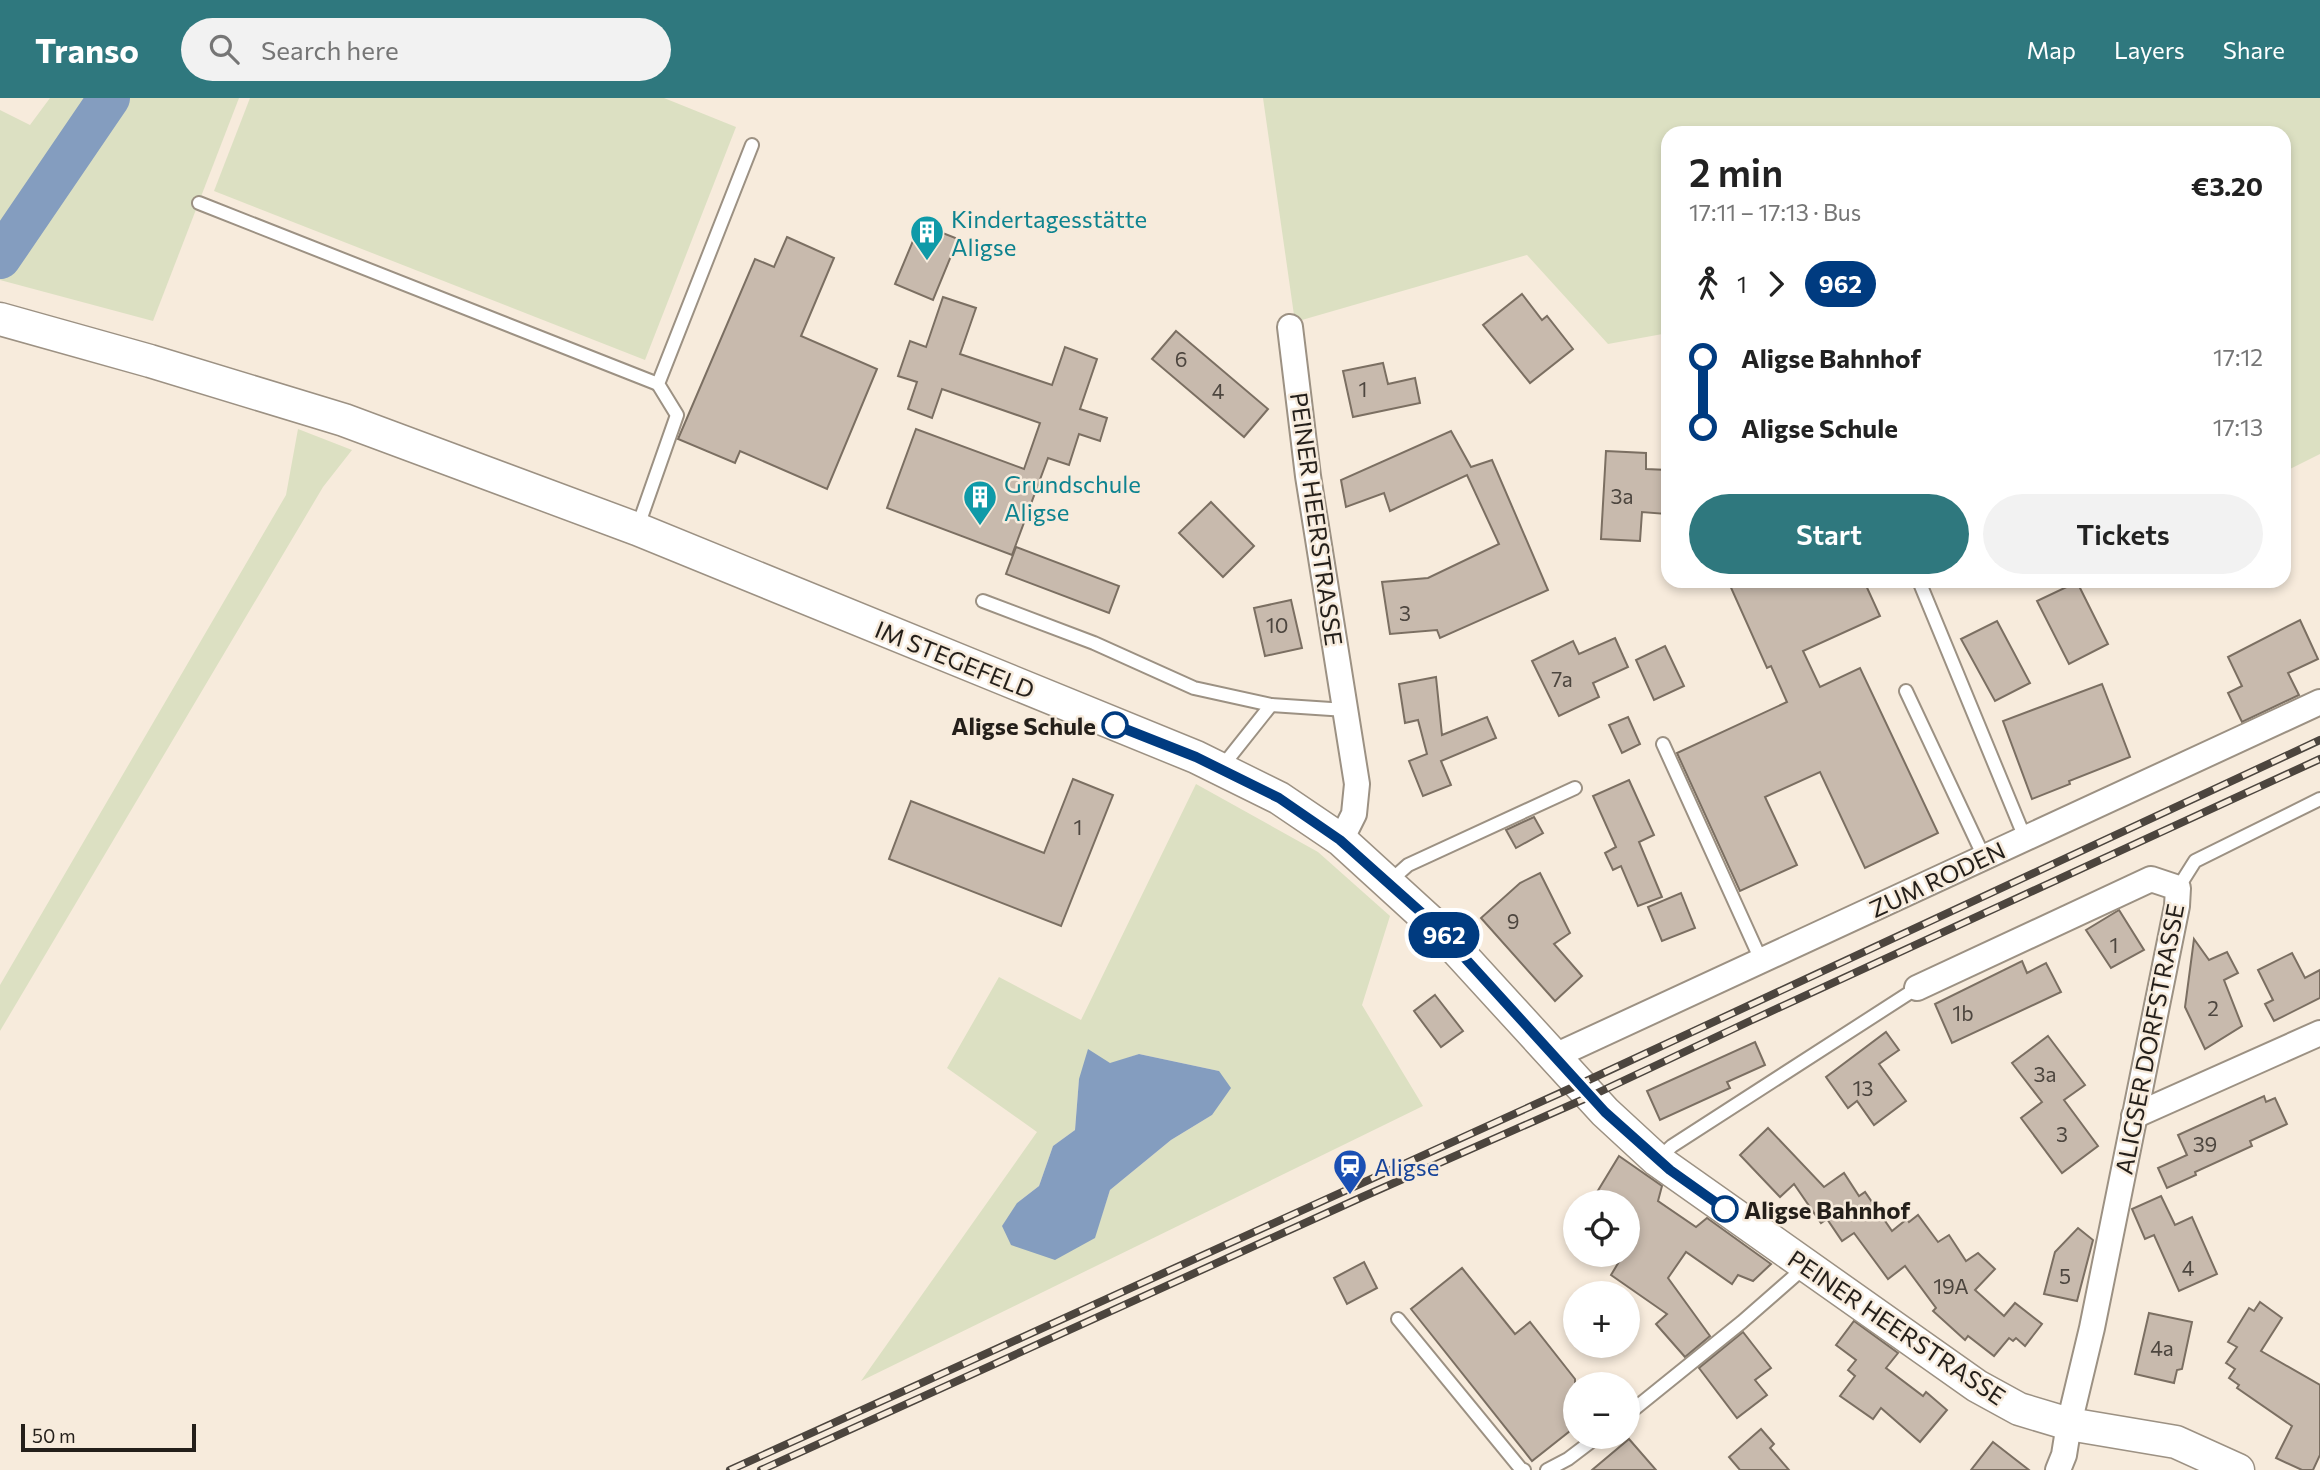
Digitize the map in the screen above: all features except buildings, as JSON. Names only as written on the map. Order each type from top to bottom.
[{"type":"street","name":"IM STEGEFELD","points":[[0,319],[150,361],[344,421],[637,529],[1196,757],[1279,798],[1340,840]]},
{"type":"street","name":"PEINER HEERSTRASSE","points":[[1290,327],[1308,476],[1357,784],[1354,814],[1340,840],[1466,958],[1605,1112],[1657,1160],[1977,1386],[2019,1409],[2068,1424],[2176,1442],[2238,1470]]},
{"type":"street","name":"ZUM RODEN","points":[[1555,1056],[2320,702]]},
{"type":"street","name":"ALIGSER DORFSTRASSE","points":[[1917,988],[2151,879],[2178,888],[2177,906],[2092,1328],[2068,1424],[2064,1455],[2058,1470]]},
{"type":"street","points":[[2134,1116],[2318,1037]]},
{"type":"lane","points":[[657,384],[752,145]]},
{"type":"lane","points":[[200,203],[657,384],[677,415],[637,529]]},
{"type":"lane","points":[[1922,588],[2025,838]]},
{"type":"lane","points":[[983,601],[1094,643],[1194,688],[1271,705],[1346,710]]},
{"type":"lane","points":[[1906,691],[1984,857]]},
{"type":"lane","points":[[1221,769],[1271,705]]},
{"type":"lane","points":[[1663,744],[1762,960]]},
{"type":"lane","points":[[1388,883],[1408,865],[1574,789]]},
{"type":"lane","points":[[2178,888],[2195,861],[2320,800]]},
{"type":"lane","points":[[1657,1160],[1672,1146],[1917,988]]},
{"type":"lane","points":[[1640,1404],[1724,1338],[1806,1265]]},
{"type":"lane","points":[[1398,1319],[1524,1470]]},
{"type":"lane","points":[[1547,1470],[1581,1449]]},
{"type":"green space","points":[[50,98],[95,98],[0,236],[0,110],[30,125]]},
{"type":"green space","points":[[119,98],[239,98],[153,321],[0,280],[0,274]]},
{"type":"green space","points":[[250,98],[664,98],[736,127],[645,360],[214,191]]},
{"type":"green space","points":[[1263,98],[2320,98],[2320,454],[2291,468],[2291,126],[1661,126],[1661,334],[1608,344],[1527,255],[1295,322]]},
{"type":"green space","points":[[298,429],[352,450],[323,487],[0,1031],[0,985],[286,495]]},
{"type":"green space","points":[[1196,784],[1318,852],[1390,916],[1362,1005],[1423,1106],[861,1381],[1037,1132],[947,1068],[999,977],[1081,1020]],"holes":[[[1139,1054],[1219,1071],[1212,1115],[1171,1140],[1110,1190],[1094,1238],[1017,1203],[1039,1186],[1053,1146],[1075,1130],[1079,1079]]]},
{"type":"water","points":[[1088,1049],[1110,1063],[1139,1054],[1219,1071],[1231,1088],[1212,1115],[1171,1140],[1110,1190],[1095,1238],[1055,1260],[1011,1245],[1002,1226],[1017,1203],[1039,1186],[1053,1146],[1075,1130],[1079,1079]]},
{"type":"waterway","points":[[0,258],[109,98]]},
{"type":"railway","points":[[730,1470],[1580,1084],[2320,740]]},
{"type":"railway","points":[[761,1470],[1591,1096],[2320,759]]},
{"type":"bus line","name":"962","points":[[1115,725],[1196,757],[1279,798],[1340,840],[1433,923],[1605,1112],[1657,1160],[1725,1209]]},
{"type":"place","name":"Kindertagesstätte Aligse","points":[[927,262]]},
{"type":"place","name":"Grundschule Aligse","points":[[980,527]]},
{"type":"place","name":"Aligse Schule","points":[[1115,725]]},
{"type":"place","name":"Aligse","points":[[1350,1196]]},
{"type":"place","name":"Aligse Bahnhof","points":[[1725,1209]]}]
